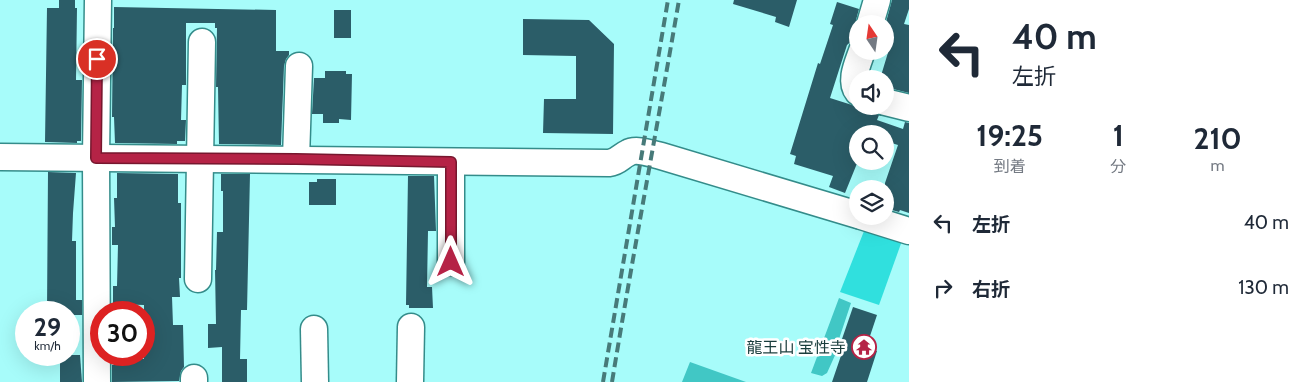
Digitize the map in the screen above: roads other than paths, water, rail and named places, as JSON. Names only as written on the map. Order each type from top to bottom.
[{"type":"street","points":[[97,382],[96,158],[98,0]]},
{"type":"street","points":[[873,15],[877,0]]},
{"type":"street","points":[[198,279],[202,42]]},
{"type":"street","points":[[296,159],[299,66]]},
{"type":"street","points":[[894,104],[909,108]]},
{"type":"street","points":[[0,157],[610,163],[615,162],[628,152],[634,151],[661,156],[849,213]]},
{"type":"street","points":[[451,162],[451,262]]},
{"type":"street","points":[[889,225],[909,231]]},
{"type":"street","points":[[410,382],[411,328]]},
{"type":"street","points":[[314,329],[315,382]]},
{"type":"railway","points":[[603,382],[668,0]]},
{"type":"railway","points":[[612,382],[679,0]]},
{"type":"place","name":"龍王山 宝性寺","points":[[864,347]]}]
